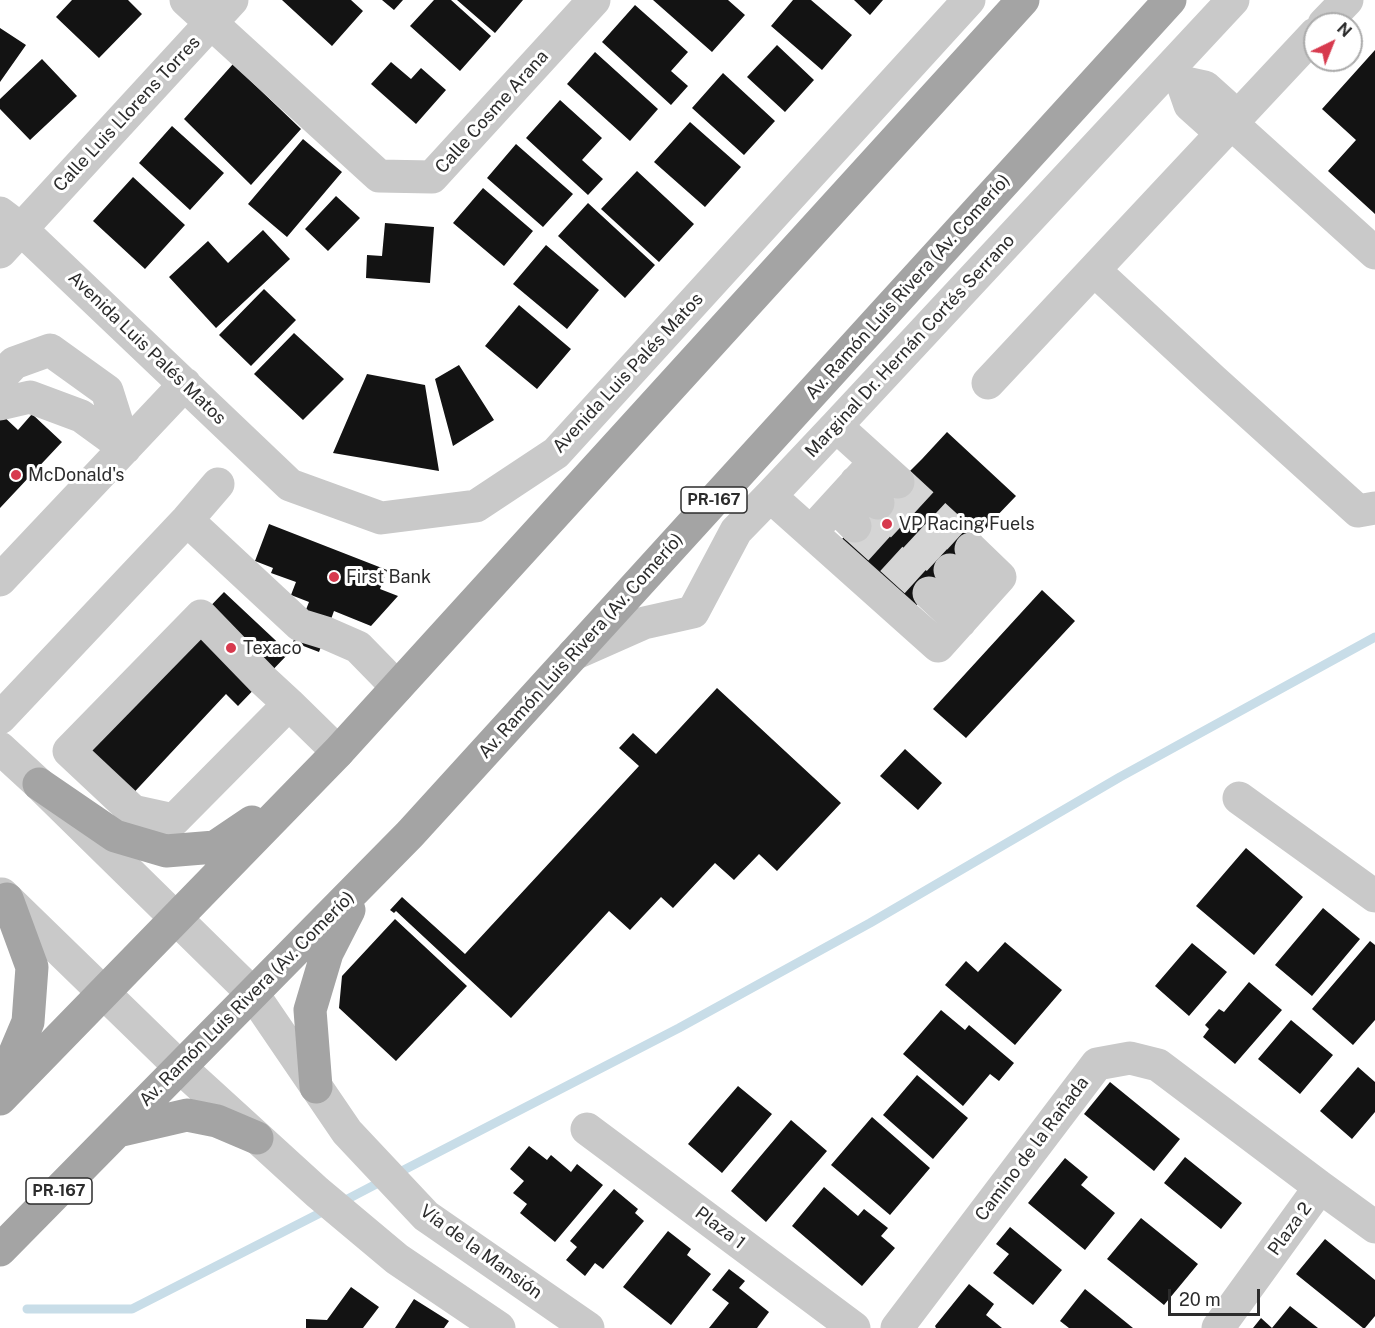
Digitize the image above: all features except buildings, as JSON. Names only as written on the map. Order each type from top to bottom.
[{"type":"main road","points":[[0,1099],[338,752],[1023,0]]},
{"type":"main road","name":"Av. Ramón Luis Rivera (Av. Comerío)","points":[[0,1250],[410,834],[1170,0]]},
{"type":"main road","points":[[39,784],[115,836],[166,851],[215,847],[306,786]]},
{"type":"main road","points":[[316,1087],[310,1010],[327,953],[363,881]]},
{"type":"main road","points":[[0,1088],[28,1022],[32,967],[3,896]]},
{"type":"main road","points":[[118,1131],[187,1115],[217,1121],[258,1138]]},
{"type":"street","name":"Calle Cosme Arana","points":[[186,0],[222,11],[379,176],[432,177],[594,0]]},
{"type":"street","name":"Avenida Luis Palés Matos","points":[[7,231],[185,384],[290,485],[381,518],[476,506],[556,453],[969,0]]},
{"type":"street","name":"Marginal Dr. Hernán Cortés Serrano","points":[[574,654],[644,623],[693,612],[735,531],[1175,76],[1233,0]]},
{"type":"street","points":[[1336,12],[1347,0]]},
{"type":"street","name":"Calle Luis Llorens Torres","points":[[7,231],[222,11]]},
{"type":"street","points":[[988,383],[1303,47]]},
{"type":"street","points":[[1175,76],[1205,87],[1225,105],[1231,123],[1375,253]]},
{"type":"street","points":[[1094,270],[1358,511],[1375,508]]},
{"type":"street","points":[[0,378],[14,363],[50,350],[107,391],[125,448]]},
{"type":"street","points":[[0,580],[185,384]]},
{"type":"street","points":[[0,404],[30,397],[81,416],[125,448]]},
{"type":"street","points":[[811,532],[845,516],[877,482],[836,426]]},
{"type":"street","points":[[0,718],[187,520],[218,484]]},
{"type":"street","points":[[770,496],[938,646],[970,611],[1000,577],[950,570],[970,611]]},
{"type":"street","points":[[187,520],[300,625],[358,647],[397,687]]},
{"type":"street","points":[[39,784],[201,616],[338,752]]},
{"type":"street","points":[[69,751],[133,811],[174,820],[288,704]]},
{"type":"street","name":"Vía de la Mansión","points":[[0,748],[253,994],[347,1132],[426,1216],[588,1328]]},
{"type":"street","points":[[1239,798],[1375,896]]},
{"type":"street","points":[[3,896],[181,1068],[317,1192],[397,1259],[499,1328]]},
{"type":"street","name":"Camino de la Rañada","points":[[897,1328],[1097,1064],[1130,1058],[1158,1065],[1375,1227]]},
{"type":"street","name":"Plaza 1","points":[[587,1129],[854,1328]]},
{"type":"street","name":"Plaza 2","points":[[1218,1328],[1320,1188]]},
{"type":"waterway","points":[[396,1174],[679,1028],[870,923],[1120,777],[1375,637]]},
{"type":"waterway","points":[[340,1203],[384,1180]]},
{"type":"waterway","points":[[27,1309],[132,1309],[328,1209]]},
{"type":"tunnel","points":[[898,482],[971,549]]},
{"type":"tunnel","points":[[878,503],[950,570]]},
{"type":"tunnel","points":[[855,526],[929,593]]},
{"type":"place","name":"McDonald's","points":[[16,475]]},
{"type":"place","name":"VP Racing Fuels","points":[[887,524]]},
{"type":"place","name":"First Bank","points":[[334,577]]},
{"type":"place","name":"Texaco","points":[[231,648]]}]
